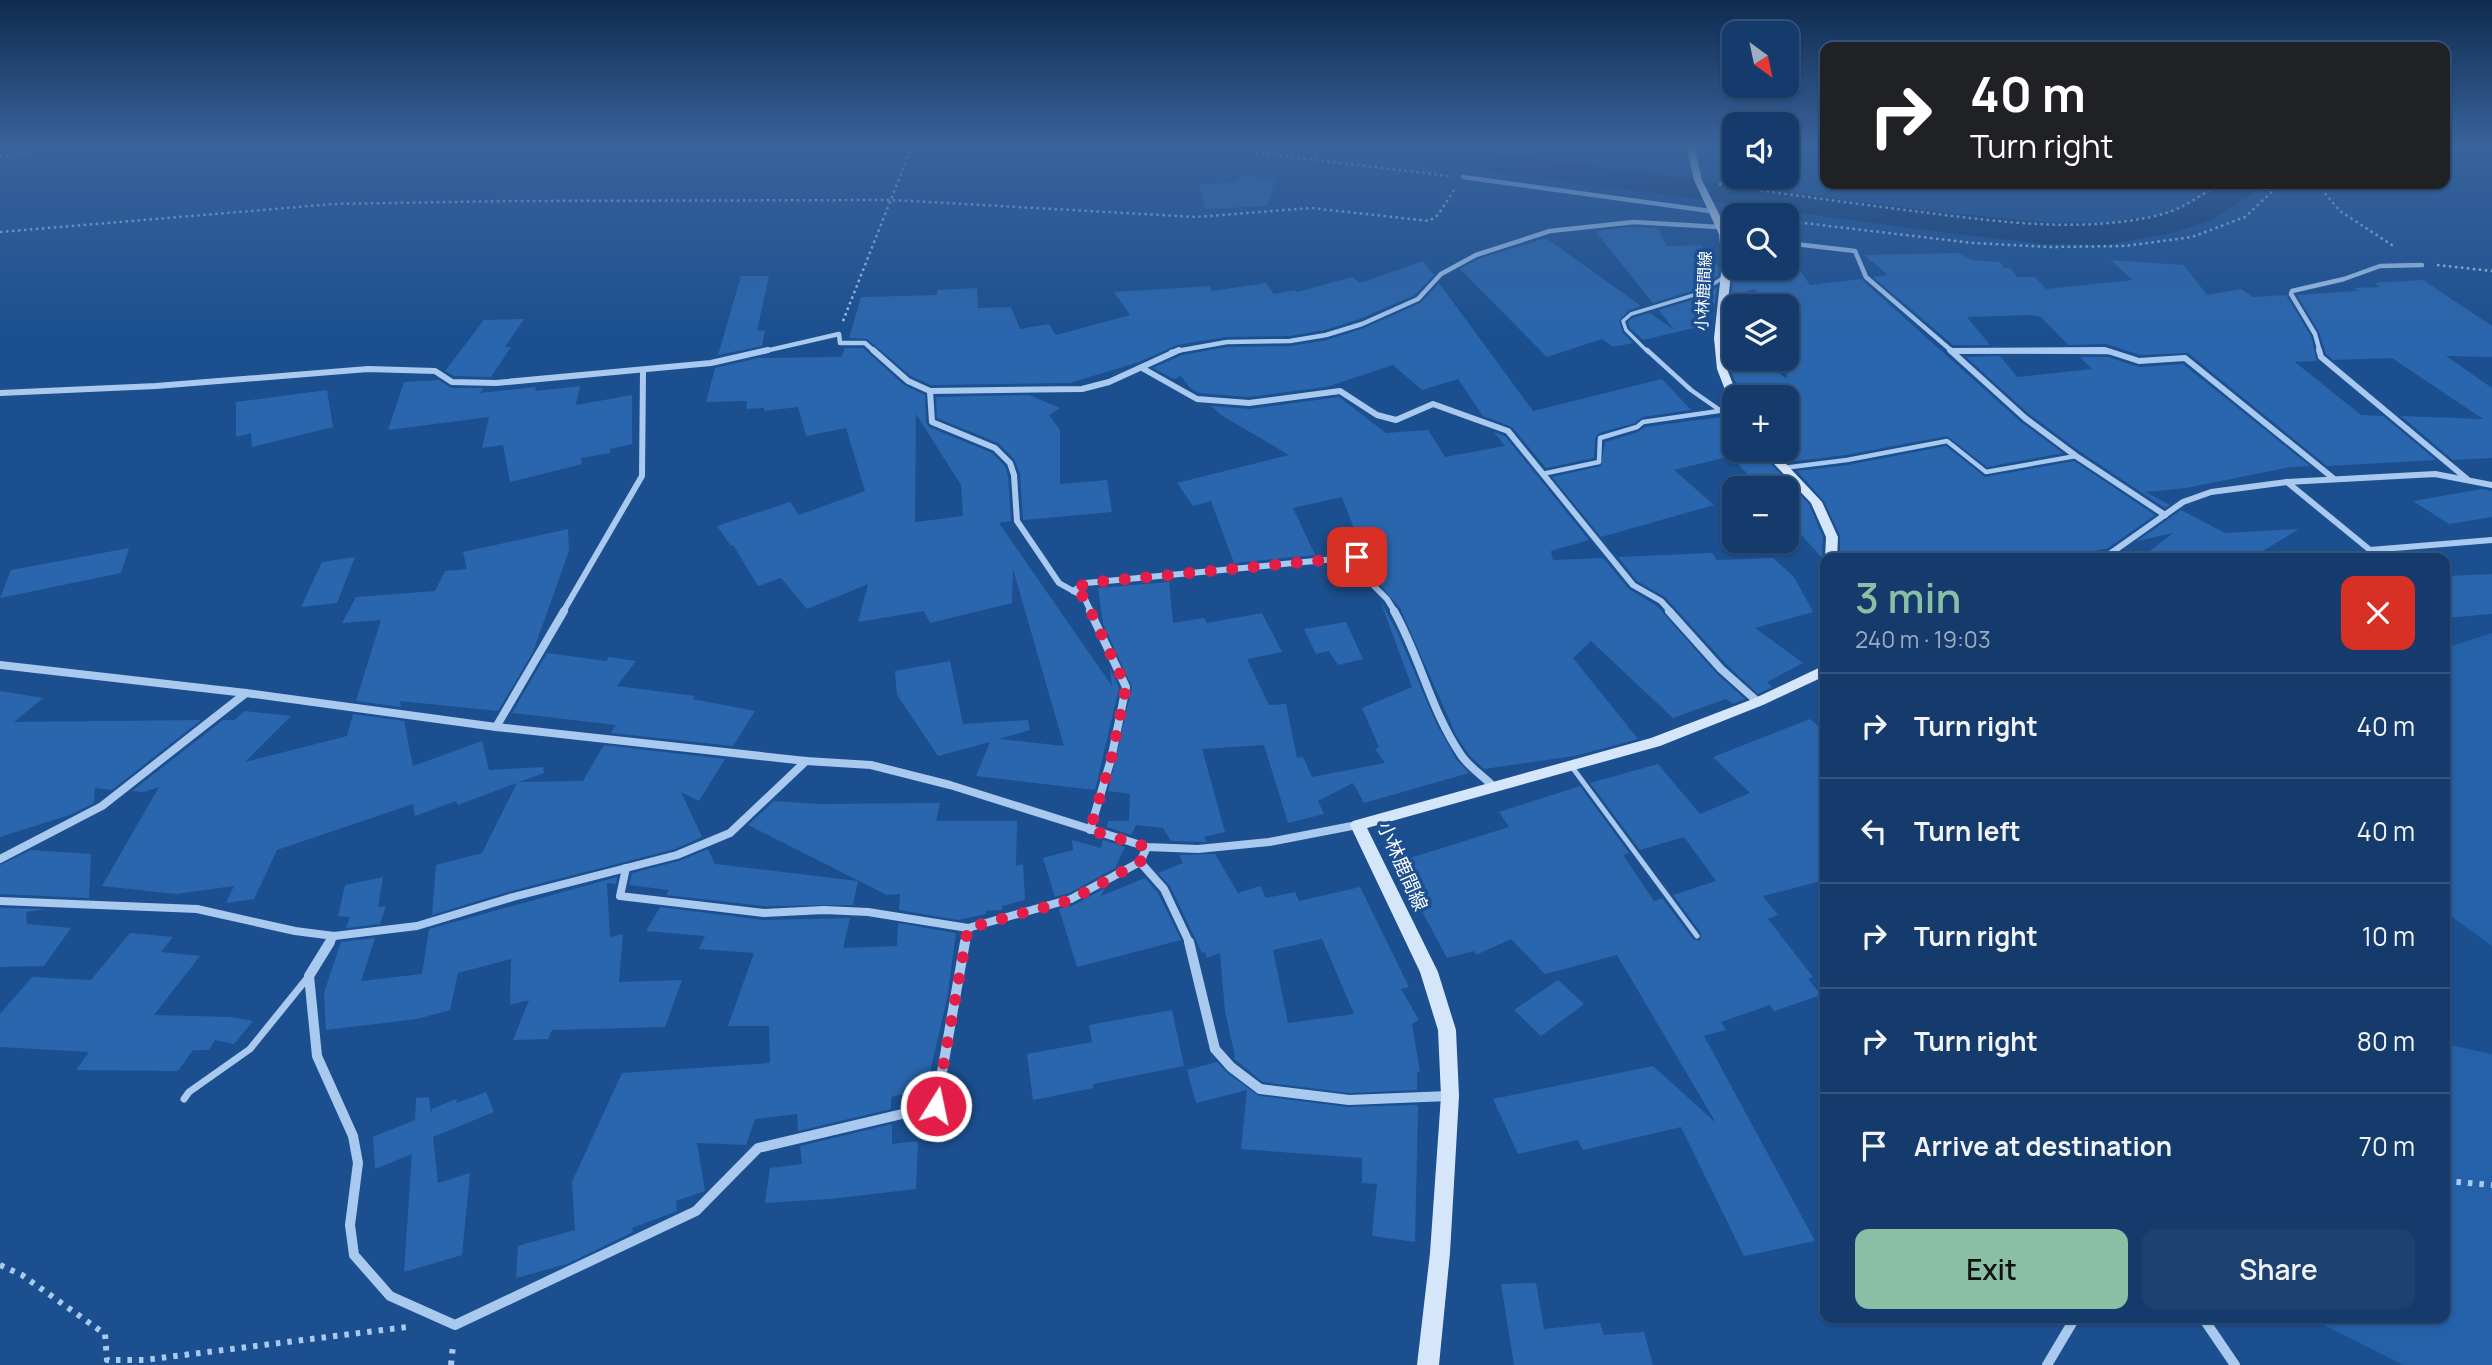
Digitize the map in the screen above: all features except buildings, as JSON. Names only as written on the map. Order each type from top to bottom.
[{"type":"main road","name":"小林鹿間線","points":[[1710,210],[1722,226]]},
{"type":"main road","name":"小林鹿間線","points":[[1726,280],[1719,338],[1723,369],[1729,385]]},
{"type":"main road","points":[[1778,462],[1816,502],[1832,537],[1831,553]]},
{"type":"main road","name":"小林鹿間線","points":[[1428,1365],[1440,1253],[1450,1096],[1447,1030],[1429,972],[1358,825],[1655,743],[1758,702],[1820,673]]},
{"type":"street","points":[[0,393],[156,386],[368,369],[435,370],[452,382],[496,383],[711,363],[839,334],[840,343],[865,343],[908,381],[930,391],[1082,389],[1109,382],[1173,351],[1227,342],[1290,341],[1326,335],[1362,324],[1418,299],[1441,274],[1476,255],[1550,231],[1634,222],[1722,232]]},
{"type":"street","points":[[1799,244],[1855,251],[1866,277],[2025,418],[2076,456],[2165,515]]},
{"type":"street","points":[[2422,265],[2380,267],[2344,279],[2292,291],[2291,294],[2315,334],[2321,357],[2470,482]]},
{"type":"street","points":[[1952,351],[2105,350],[2139,360],[2185,358],[2333,478]]},
{"type":"street","points":[[1142,368],[1197,399],[1249,403],[1340,391],[1377,415],[1396,420],[1433,404],[1508,431],[1633,585],[1661,601],[1721,669],[1758,702]]},
{"type":"street","points":[[496,727],[642,476],[643,371]]},
{"type":"street","points":[[930,391],[932,422],[995,448],[1010,463],[1014,475],[1017,521],[1059,583],[1084,597],[1126,687],[1111,760],[1090,830]]},
{"type":"street","points":[[2111,553],[2183,502],[2211,492],[2333,478],[2435,474],[2492,485]]},
{"type":"street","points":[[2287,482],[2371,550],[2492,540]]},
{"type":"street","points":[[1073,591],[1086,583],[1357,557],[1367,579],[1387,599],[1407,634],[1425,687],[1462,757],[1493,786]]},
{"type":"street","points":[[0,665],[246,693],[496,727],[883,768],[950,785],[1147,847],[1198,849],[1269,842],[1358,825]]},
{"type":"street","points":[[0,859],[102,806],[246,693]]},
{"type":"street","points":[[0,901],[197,909],[295,931],[334,936],[417,926],[513,897],[677,855],[730,833],[806,761]]},
{"type":"street","points":[[626,868],[620,897],[764,913],[824,910],[868,912],[968,928],[1071,900],[1140,862],[1147,847]]},
{"type":"street","points":[[1140,862],[1164,889],[1191,946],[1215,1049],[1231,1067],[1260,1089],[1349,1100],[1450,1096]]},
{"type":"street","points":[[334,936],[309,976],[317,1056],[353,1136],[358,1163],[350,1225],[354,1255],[390,1296],[455,1325],[696,1211],[758,1148],[936,1106],[968,928]]},
{"type":"street","points":[[2047,1365],[2072,1323]]},
{"type":"street","points":[[2206,1323],[2235,1365]]},
{"type":"lane","points":[[1722,278],[1697,294],[1631,314],[1623,321],[1626,330],[1667,369],[1722,413]]},
{"type":"lane","points":[[1542,474],[1599,462],[1600,438],[1637,427],[1643,422],[1719,411]]},
{"type":"lane","points":[[1783,468],[1847,460],[1947,441],[1986,472],[2076,456]]},
{"type":"lane","points":[[1572,767],[1697,936]]},
{"type":"lane","points":[[184,1099],[189,1091],[250,1049],[309,976]]},
{"type":"path","points":[[0,232],[266,210]]},
{"type":"path","points":[[839,334],[889,210]]},
{"type":"path","points":[[1066,210],[1196,217],[1289,210]]},
{"type":"path","points":[[1326,210],[1429,221],[1441,210]]},
{"type":"path","points":[[1909,210],[2010,223],[2070,225],[2112,222],[2176,210]]},
{"type":"path","points":[[1799,222],[2022,246],[2085,248],[2136,246],[2188,238],[2226,227],[2258,210]]},
{"type":"path","points":[[2340,210],[2422,265],[2492,271]]},
{"type":"path","points":[[2450,1181],[2492,1185]]},
{"type":"path","points":[[0,1265],[22,1275],[105,1334],[107,1360],[144,1360],[406,1327],[455,1325]]},
{"type":"shaded area","points":[[2492,633],[2492,946],[2450,916],[2450,646]]},
{"type":"shaded area","points":[[2450,1045],[2492,1054],[2492,1365],[2403,1365],[2320,1323],[2450,1323]]},
{"type":"waterway","points":[[1848,210],[2044,233],[2105,234],[2164,225],[2204,210]]},
{"type":"route","points":[[936,1106],[968,928],[1071,900],[1140,862],[1147,847],[1090,830],[1111,760],[1126,687],[1084,597],[1073,591],[1086,583],[1357,557]]}]
